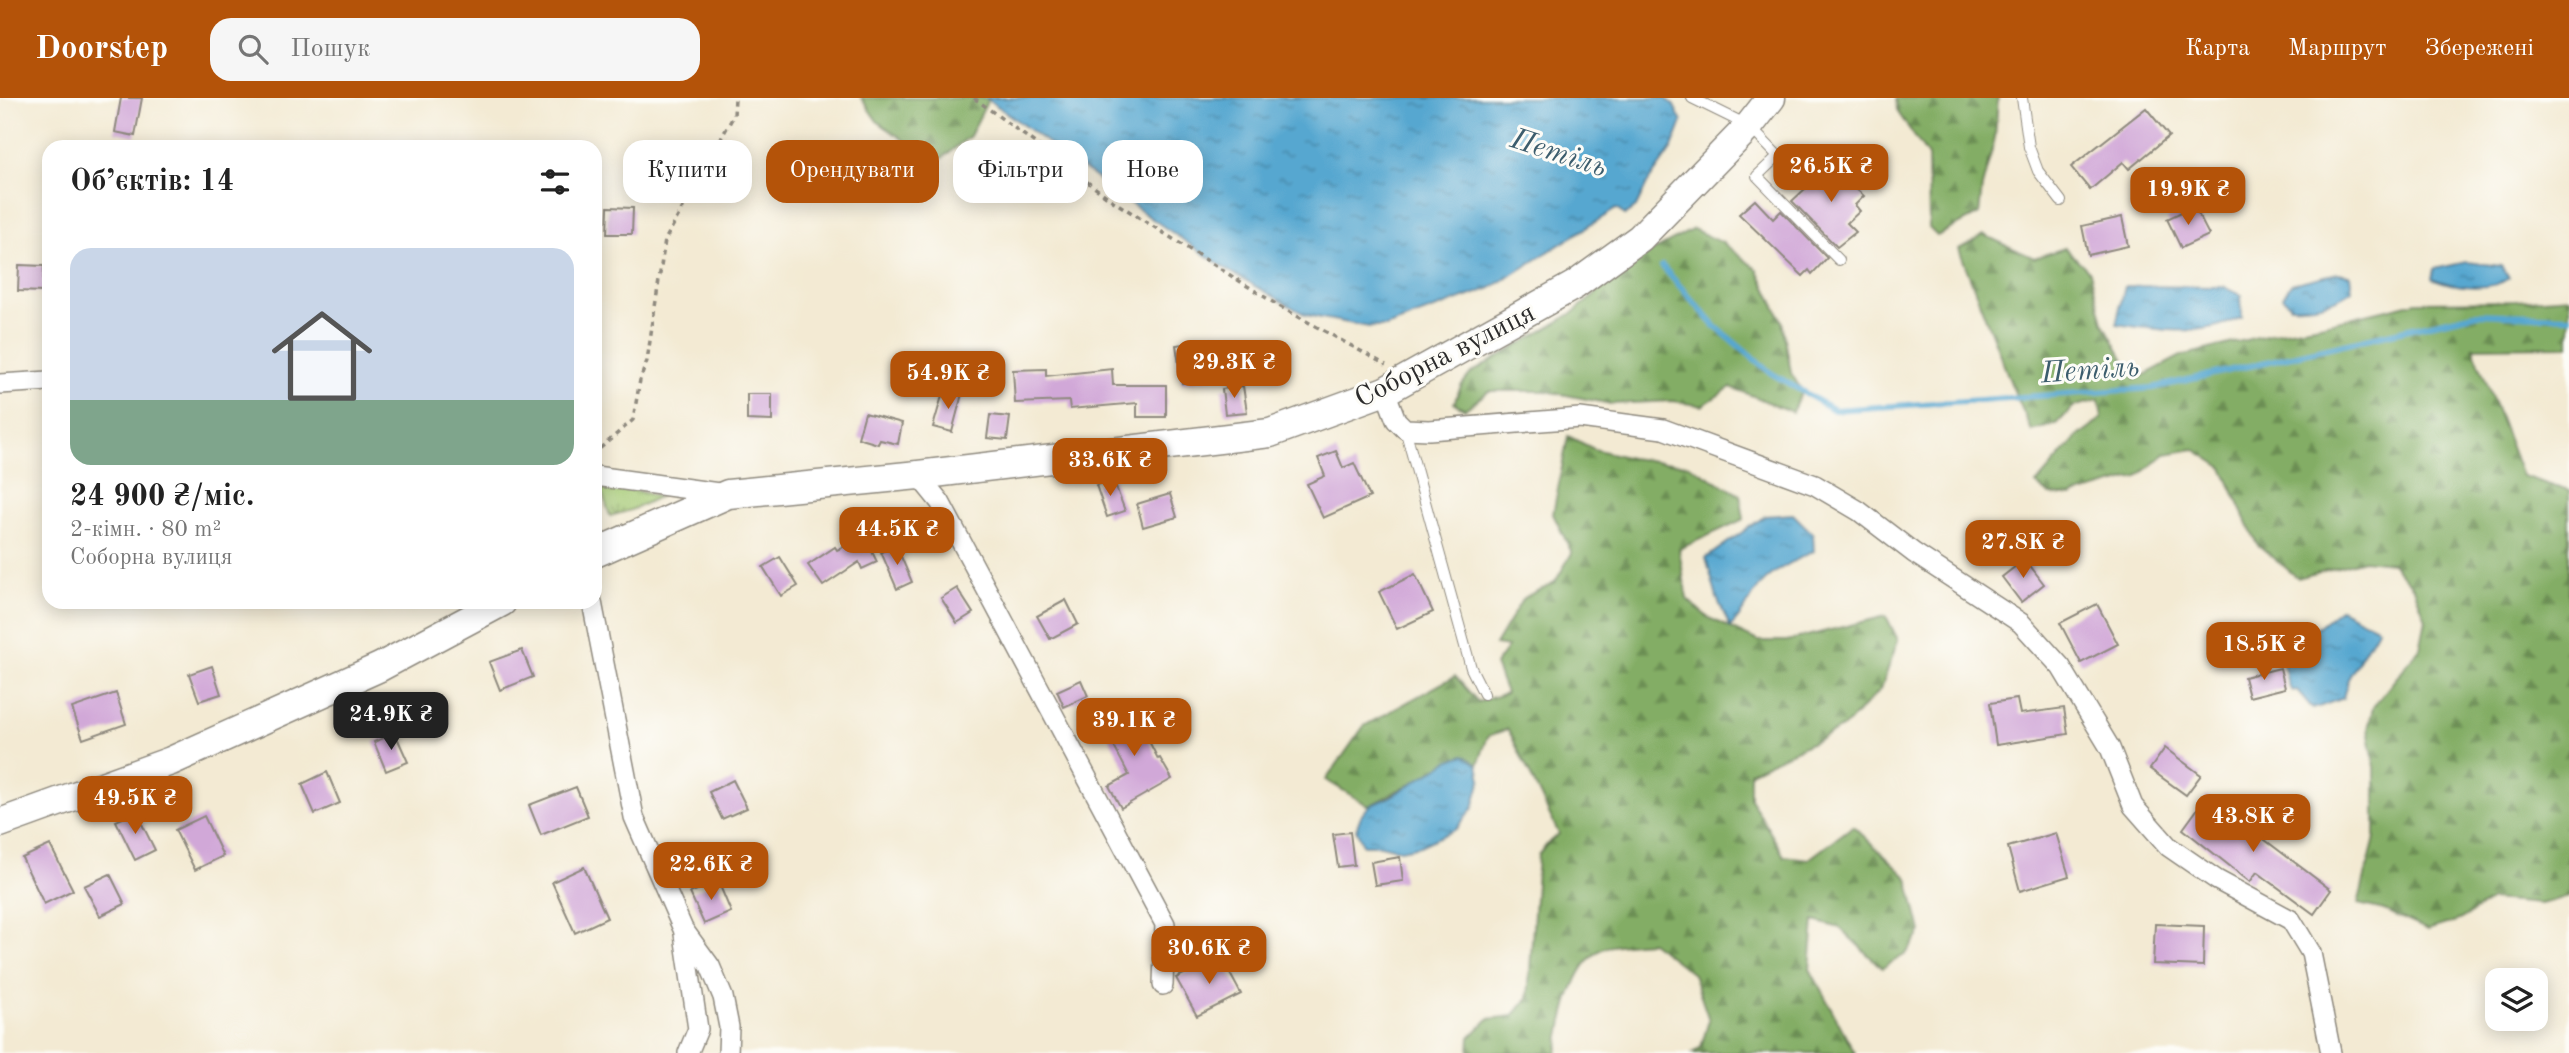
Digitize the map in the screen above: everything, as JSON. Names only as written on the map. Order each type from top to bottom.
[{"type":"street","name":"Соборна вулиця","points":[[602,550],[728,494],[918,475],[1270,433],[1397,384],[1575,285],[1640,238],[1749,126],[1771,98]]},
{"type":"street","points":[[0,384],[42,381]]},
{"type":"street","points":[[1397,384],[1396,420],[1405,429],[1429,430],[1580,418],[1663,429],[1815,485],[1860,511],[1914,553],[2021,623],[2061,667],[2110,748],[2133,806],[2169,847],[2217,880],[2291,920],[2311,953],[2331,1053]]},
{"type":"street","points":[[918,475],[940,502],[1165,924],[1163,985]]},
{"type":"street","points":[[602,477],[728,494]]},
{"type":"street","points":[[0,823],[171,761],[380,667],[489,609]]},
{"type":"street","points":[[594,609],[635,817],[684,929],[710,966],[723,997],[729,1027],[728,1053]]},
{"type":"street","points":[[684,929],[698,1029],[688,1053]]},
{"type":"lane","points":[[1692,98],[1749,126],[1778,156],[1757,176],[1839,260]]},
{"type":"lane","points":[[2022,98],[2029,147],[2038,171],[2061,201]]},
{"type":"lane","points":[[1405,429],[1467,655],[1484,694]]},
{"type":"path","points":[[602,447],[633,420],[640,380],[647,361],[665,240],[734,115],[735,98]]},
{"type":"path","points":[[974,98],[1113,201],[1397,384]]},
{"type":"green space","points":[[861,98],[988,100],[970,136],[965,140],[953,140],[953,150],[939,161],[939,140],[904,140],[877,121]]},
{"type":"green space","points":[[1896,98],[1998,98],[1995,138],[1982,187],[1979,214],[1937,236],[1929,228],[1928,156],[1897,111]]},
{"type":"green space","points":[[1693,229],[1723,243],[1758,270],[1782,321],[1791,373],[1802,391],[1792,412],[1731,387],[1702,406],[1673,401],[1611,404],[1546,391],[1489,391],[1465,409],[1454,403],[1461,386],[1471,373],[1571,314],[1625,266]]},
{"type":"green space","points":[[1984,235],[2034,258],[2065,248],[2090,272],[2103,322],[2135,380],[2181,356],[2416,302],[2516,301],[2569,297],[2569,346],[2473,347],[2522,476],[2569,491],[2569,896],[2541,904],[2491,900],[2462,919],[2428,930],[2384,910],[2358,904],[2375,838],[2375,767],[2368,729],[2373,707],[2420,648],[2426,619],[2414,588],[2392,563],[2364,560],[2298,578],[2257,544],[2223,468],[2194,449],[2166,454],[2137,477],[2071,496],[2050,495],[2036,484],[2076,438],[2102,418],[2099,400],[2073,407],[2057,424],[2032,431],[1959,249]]},
{"type":"green space","points":[[1568,436],[1594,449],[1630,458],[1688,465],[1740,495],[1744,519],[1679,549],[1687,599],[1707,617],[1758,641],[1787,641],[1886,616],[1898,640],[1881,689],[1844,727],[1750,772],[1750,798],[1784,856],[1809,859],[1853,826],[1908,878],[1921,932],[1906,954],[1882,968],[1840,928],[1814,921],[1810,969],[1855,1053],[1693,1053],[1701,1047],[1709,1020],[1693,974],[1651,942],[1606,947],[1592,957],[1583,968],[1570,995],[1557,1053],[1469,1053],[1470,1037],[1488,1019],[1513,1016],[1528,998],[1538,855],[1559,834],[1508,729],[1488,736],[1478,765],[1464,755],[1369,806],[1326,780],[1364,726],[1455,676],[1478,702],[1506,693],[1495,665],[1508,647],[1495,645],[1523,598],[1555,582],[1572,553],[1553,514]]},
{"type":"green space","points":[[602,489],[631,489],[659,497],[631,510],[610,516]]},
{"type":"water","points":[[986,98],[1665,98],[1673,104],[1682,122],[1672,148],[1647,184],[1636,207],[1625,215],[1616,209],[1491,288],[1386,327],[1369,327],[1306,315],[1229,271],[1130,203],[1203,203],[1203,140],[1102,140],[1102,182],[1088,172],[1088,140],[1044,140]]},
{"type":"water","points":[[2466,262],[2501,266],[2509,278],[2492,285],[2471,287],[2432,278],[2434,269]]},
{"type":"water","points":[[2338,273],[2350,275],[2352,290],[2338,299],[2315,305],[2291,306],[2283,297],[2291,284]]},
{"type":"water","points":[[2125,286],[2224,287],[2241,295],[2242,317],[2211,328],[2180,331],[2116,324]]},
{"type":"water","points":[[1793,514],[1813,534],[1814,551],[1782,568],[1761,584],[1730,627],[1717,598],[1706,558],[1765,516]]},
{"type":"water","points":[[2340,609],[2378,628],[2348,679],[2343,698],[2313,709],[2297,690],[2292,691],[2290,688],[2281,661],[2292,648]]},
{"type":"water","points":[[1464,755],[1478,765],[1481,779],[1473,808],[1456,829],[1420,846],[1401,850],[1381,845],[1363,845],[1356,829],[1369,806],[1390,797],[1450,760]]},
{"type":"building","points":[[121,98],[142,98],[135,136],[115,132]]},
{"type":"building","points":[[2146,108],[2169,136],[2129,169],[2123,162],[2090,190],[2071,167]]},
{"type":"building","points":[[1831,165],[1841,176],[1845,172],[1858,183],[1854,187],[1864,196],[1855,205],[1860,211],[1847,223],[1856,232],[1837,247],[1792,201]]},
{"type":"building","points":[[1755,200],[1773,219],[1781,211],[1827,258],[1812,274],[1809,270],[1803,276],[1739,214]]},
{"type":"building","points":[[2194,206],[2209,235],[2181,248],[2167,219]]},
{"type":"building","points":[[608,207],[633,208],[632,234],[607,234]]},
{"type":"building","points":[[2122,217],[2128,246],[2088,255],[2082,226]]},
{"type":"building","points":[[19,265],[42,266],[42,292],[18,291]]},
{"type":"building","points":[[1210,340],[1215,378],[1182,383],[1176,345]]},
{"type":"building","points":[[1046,369],[1046,376],[1112,369],[1113,385],[1166,385],[1166,417],[1137,417],[1137,403],[1070,409],[1069,401],[1015,403],[1013,370]]},
{"type":"building","points":[[1243,386],[1247,412],[1225,414],[1222,389]]},
{"type":"building","points":[[944,389],[962,394],[952,432],[933,427]]},
{"type":"building","points":[[747,394],[772,394],[772,421],[747,420]]},
{"type":"building","points":[[865,413],[902,423],[898,444],[880,440],[878,444],[858,438]]},
{"type":"building","points":[[990,415],[1010,417],[1007,440],[987,438]]},
{"type":"building","points":[[1336,451],[1343,468],[1354,463],[1370,497],[1323,518],[1307,484],[1325,476],[1318,458]]},
{"type":"building","points":[[1113,479],[1125,511],[1107,517],[1096,485]]},
{"type":"building","points":[[1170,494],[1177,517],[1143,527],[1137,504]]},
{"type":"building","points":[[865,537],[877,562],[862,569],[859,562],[823,586],[808,565],[835,547],[837,550]]},
{"type":"building","points":[[896,545],[912,582],[897,589],[881,552]]},
{"type":"building","points":[[780,557],[798,586],[781,596],[763,567]]},
{"type":"building","points":[[2025,559],[2044,584],[2021,602],[2002,577]]},
{"type":"building","points":[[1415,574],[1433,612],[1397,629],[1379,592]]},
{"type":"building","points":[[957,588],[973,613],[957,623],[941,598]]},
{"type":"building","points":[[1066,600],[1078,624],[1050,639],[1037,616]]},
{"type":"building","points":[[2097,604],[2118,644],[2081,663],[2060,623]]},
{"type":"building","points":[[522,650],[533,677],[500,690],[489,662]]},
{"type":"building","points":[[212,666],[221,694],[199,701],[189,674]]},
{"type":"building","points":[[2280,668],[2285,688],[2249,697],[2244,677]]},
{"type":"building","points":[[1081,680],[1088,696],[1064,707],[1057,691]]},
{"type":"building","points":[[116,693],[126,724],[83,739],[72,708]]},
{"type":"building","points":[[2017,699],[2020,714],[2064,708],[2068,734],[1996,745],[1990,703]]},
{"type":"building","points":[[1131,706],[1158,759],[1160,758],[1172,779],[1121,808],[1109,786],[1129,775],[1101,722]]},
{"type":"building","points":[[395,733],[408,762],[386,771],[374,742]]},
{"type":"building","points":[[2165,748],[2201,775],[2186,795],[2150,769]]},
{"type":"building","points":[[327,772],[340,803],[315,814],[302,784]]},
{"type":"building","points":[[733,780],[747,808],[722,819],[709,792]]},
{"type":"building","points":[[576,787],[588,816],[541,835],[529,805]]},
{"type":"building","points":[[2207,796],[2331,890],[2314,914],[2257,872],[2250,882],[2183,829]]},
{"type":"building","points":[[136,812],[155,850],[135,860],[116,821]]},
{"type":"building","points":[[204,816],[223,856],[195,870],[175,830]]},
{"type":"building","points":[[1350,832],[1354,865],[1338,867],[1333,834]]},
{"type":"building","points":[[2056,833],[2069,876],[2020,891],[2008,847]]},
{"type":"building","points":[[50,845],[73,890],[44,904],[22,858]]},
{"type":"building","points":[[1400,857],[1403,881],[1375,885],[1371,862]]},
{"type":"building","points":[[584,867],[607,918],[575,933],[552,882]]},
{"type":"building","points":[[110,874],[125,904],[100,916],[84,886]]},
{"type":"building","points":[[718,881],[731,912],[704,924],[690,893]]},
{"type":"building","points":[[2155,924],[2204,926],[2203,966],[2153,964]]},
{"type":"building","points":[[1220,955],[1241,994],[1197,1016],[1176,978]]},
{"type":"waterway","name":"Петіль","points":[[1662,266],[1716,327],[1771,373],[1834,410],[2153,388],[2474,314],[2569,317]]}]
